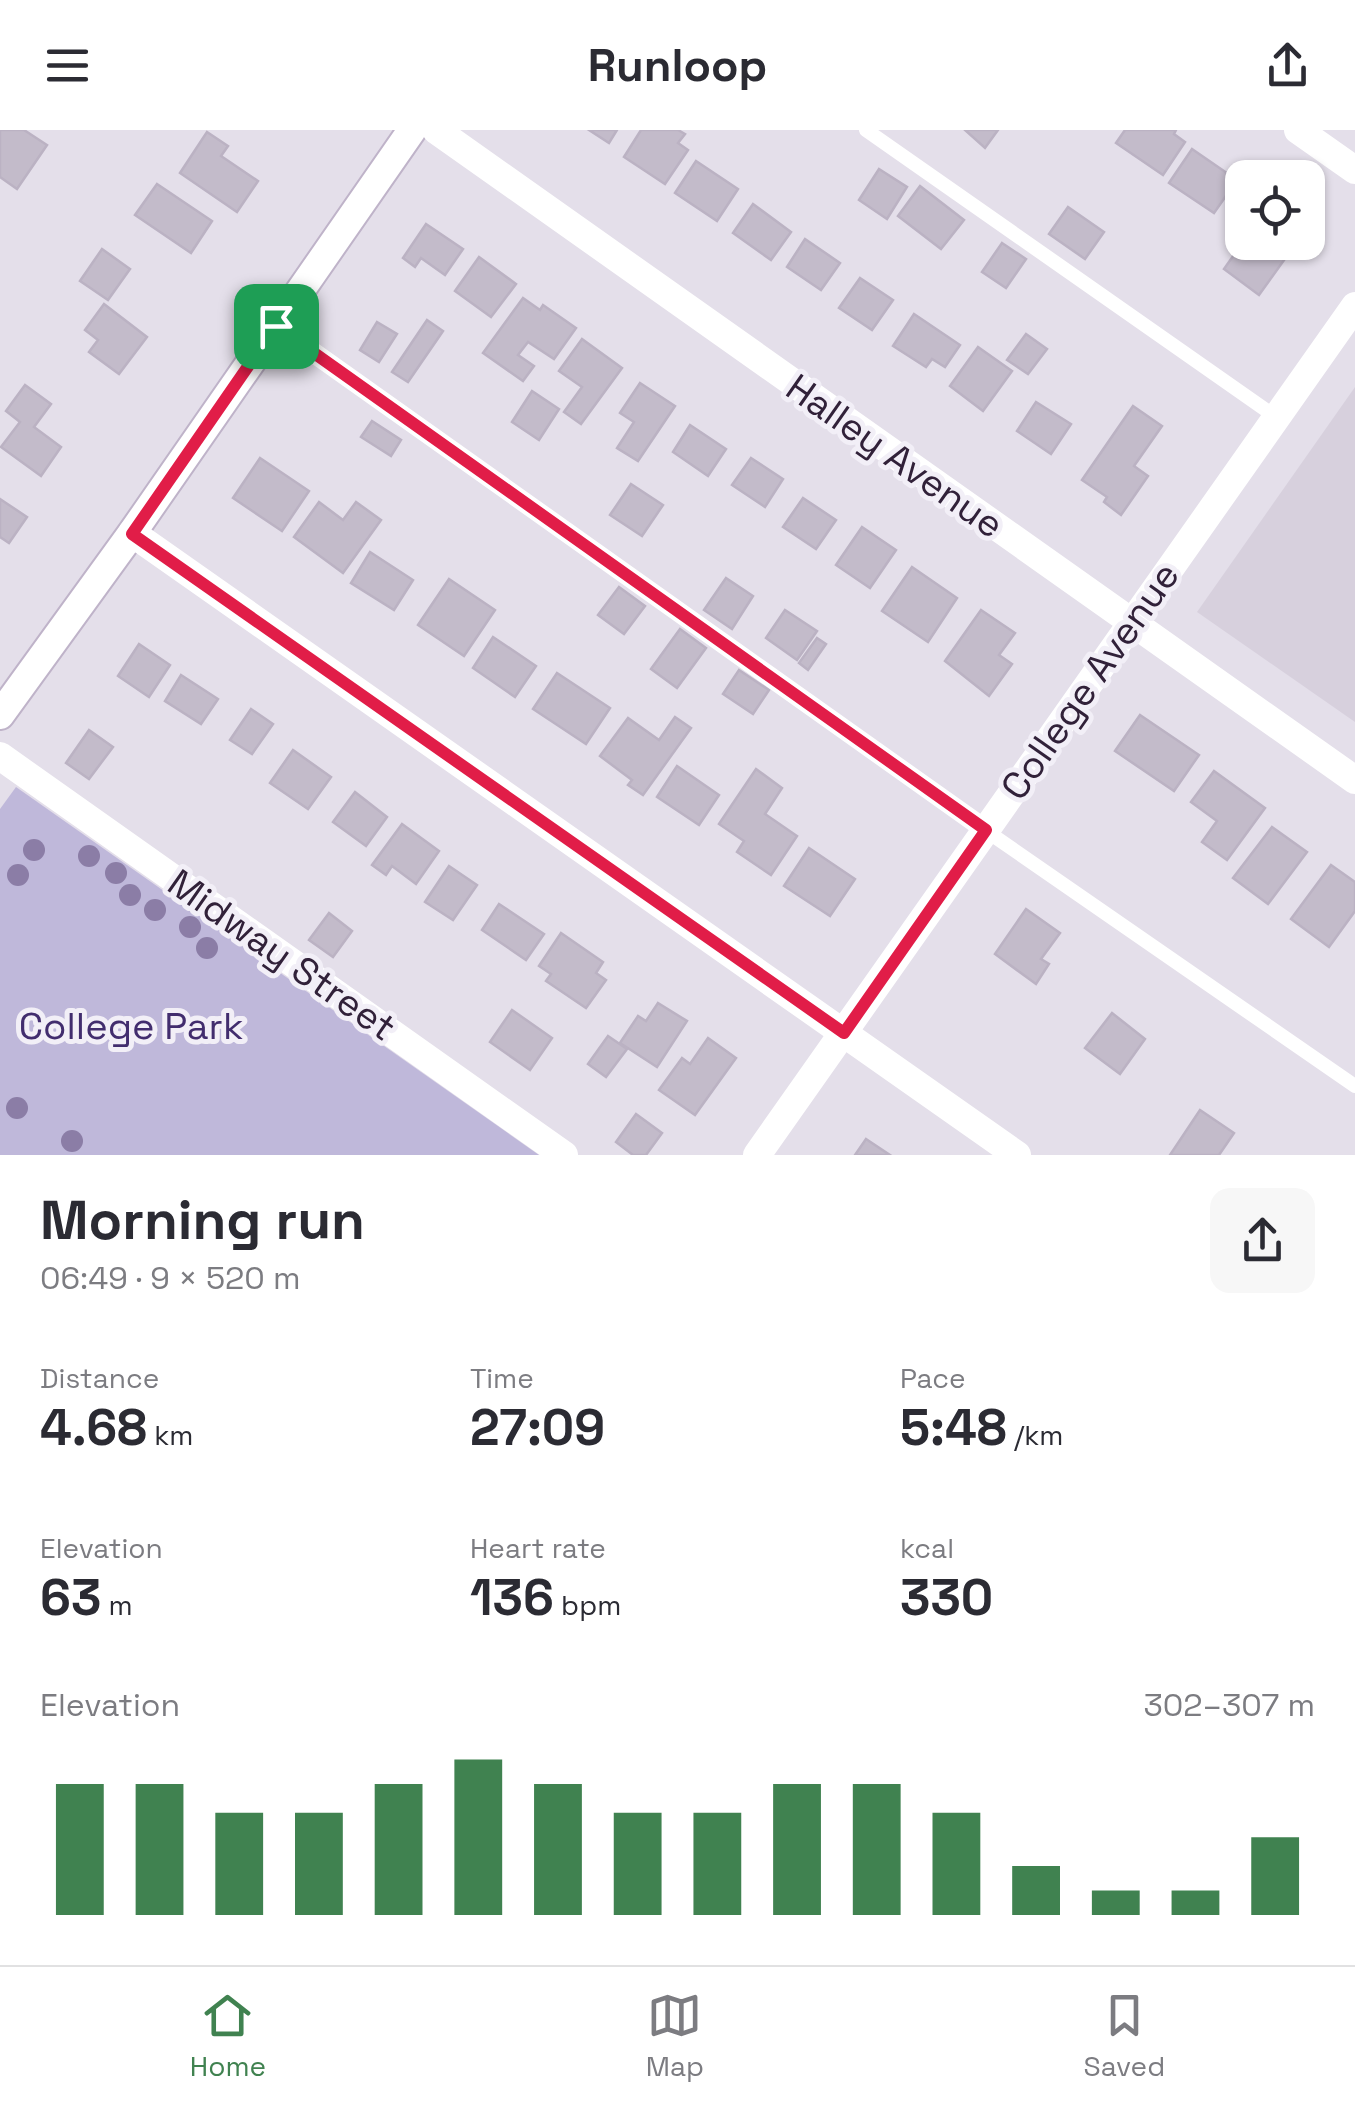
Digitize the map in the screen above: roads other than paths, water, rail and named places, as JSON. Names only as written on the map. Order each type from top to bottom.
[{"type":"street","points":[[0,715],[132,534],[412,130]]},
{"type":"street","name":"Halley Avenue","points":[[436,130],[1355,780]]},
{"type":"street","points":[[1298,130],[1355,170]]},
{"type":"street","name":"College Avenue","points":[[757,1155],[1355,306]]},
{"type":"street","points":[[132,534],[1017,1155]]},
{"type":"street","name":"Midway Street","points":[[0,756],[564,1155]]},
{"type":"lane","points":[[866,130],[1276,417]]},
{"type":"lane","points":[[276,326],[986,830],[1355,1086]]},
{"type":"park label","name":"College Park","points":[[131,1026]]}]
